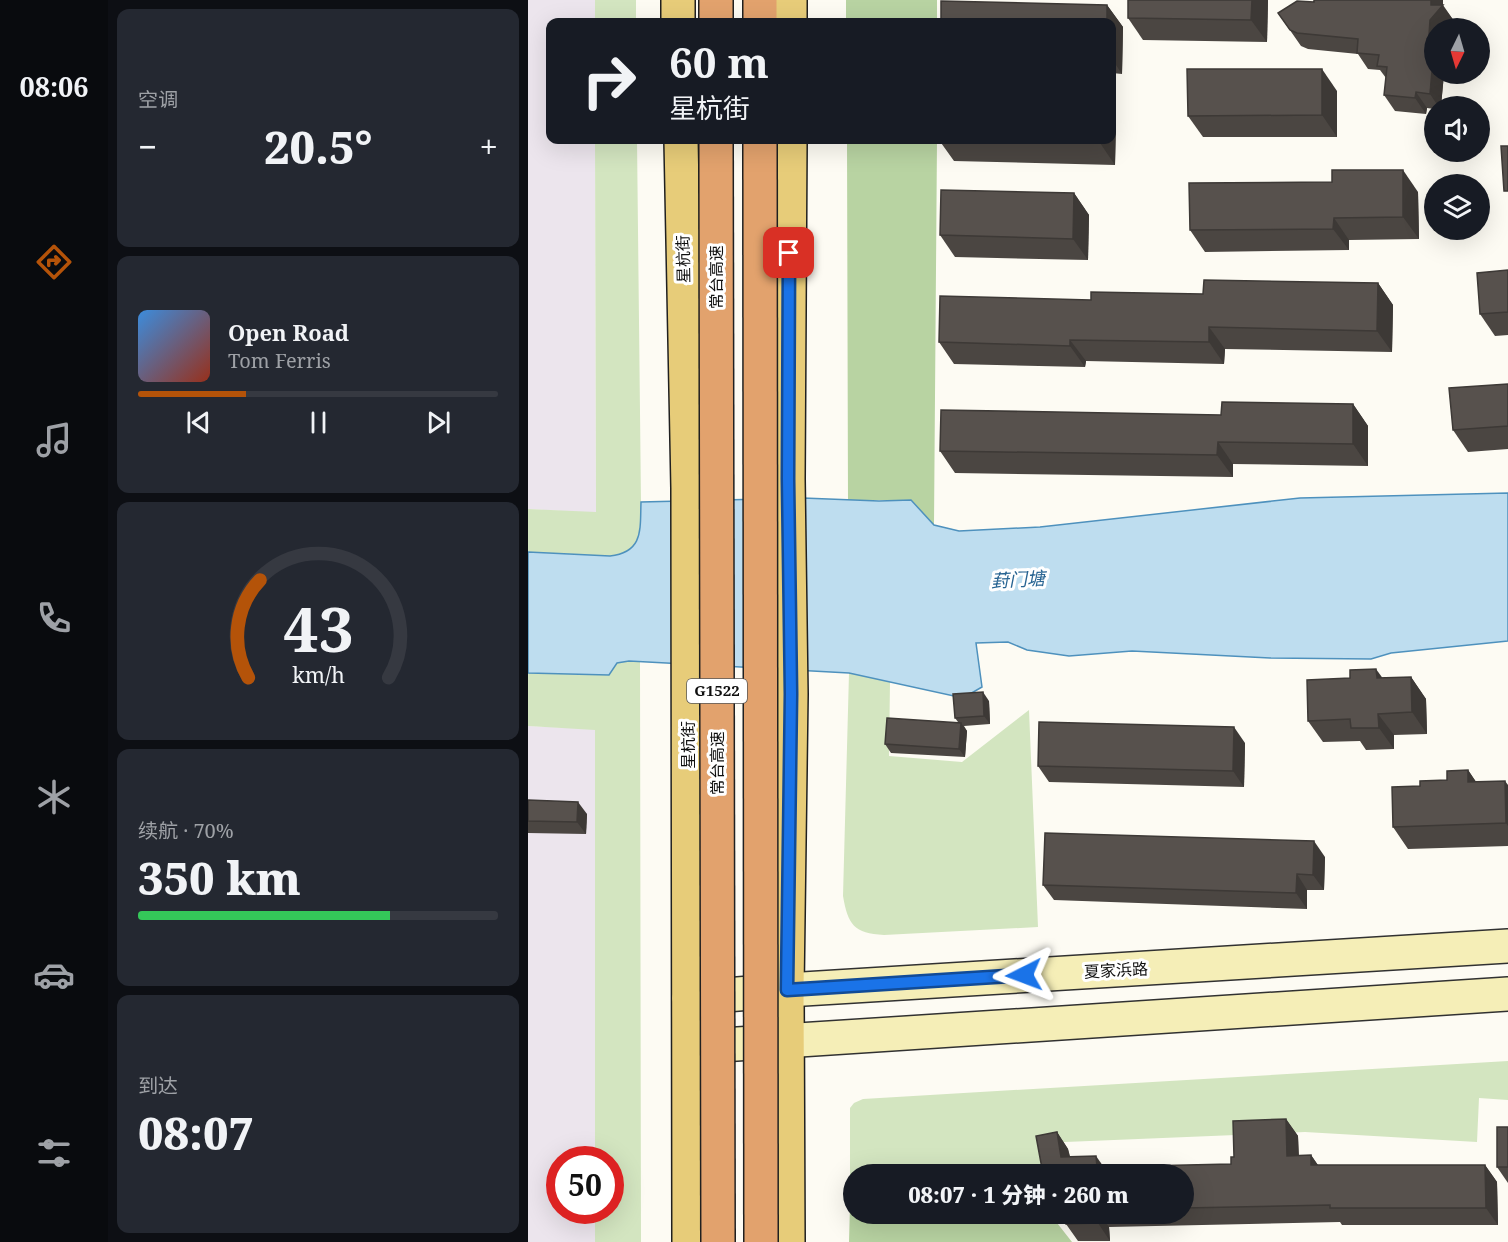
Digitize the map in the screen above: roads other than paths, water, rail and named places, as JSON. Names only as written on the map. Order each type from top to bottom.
[{"type":"highway","points":[[716,0],[716,18]]},
{"type":"highway","points":[[760,0],[760,18]]},
{"type":"highway","name":"常台高速","points":[[716,144],[718,1242]]},
{"type":"highway","name":"G1522","points":[[760,144],[761,1242]]},
{"type":"main road","points":[[678,0],[678,18]]},
{"type":"main road","points":[[790,0],[790,18]]},
{"type":"main road","name":"星杭街","points":[[681,144],[688,488],[689,1242]]},
{"type":"main road","points":[[788,1242],[787,990],[791,694],[788,479],[790,144]]},
{"type":"main road","name":"夏家浜路","points":[[689,998],[1508,946]]},
{"type":"main road","points":[[1355,956],[1360,1004]]},
{"type":"main road","points":[[689,1047],[1508,994]]},
{"type":"water","name":"葑门塘","points":[[1508,493],[1508,641],[1391,653],[1371,659],[1270,658],[1132,651],[1069,656],[1027,650],[1008,642],[976,643],[982,687],[963,698],[849,673],[629,661],[617,663],[609,675],[528,673],[528,552],[610,556],[621,554],[629,550],[638,538],[641,502],[803,498],[911,500],[934,525],[959,531],[1040,527],[1300,498]]}]
